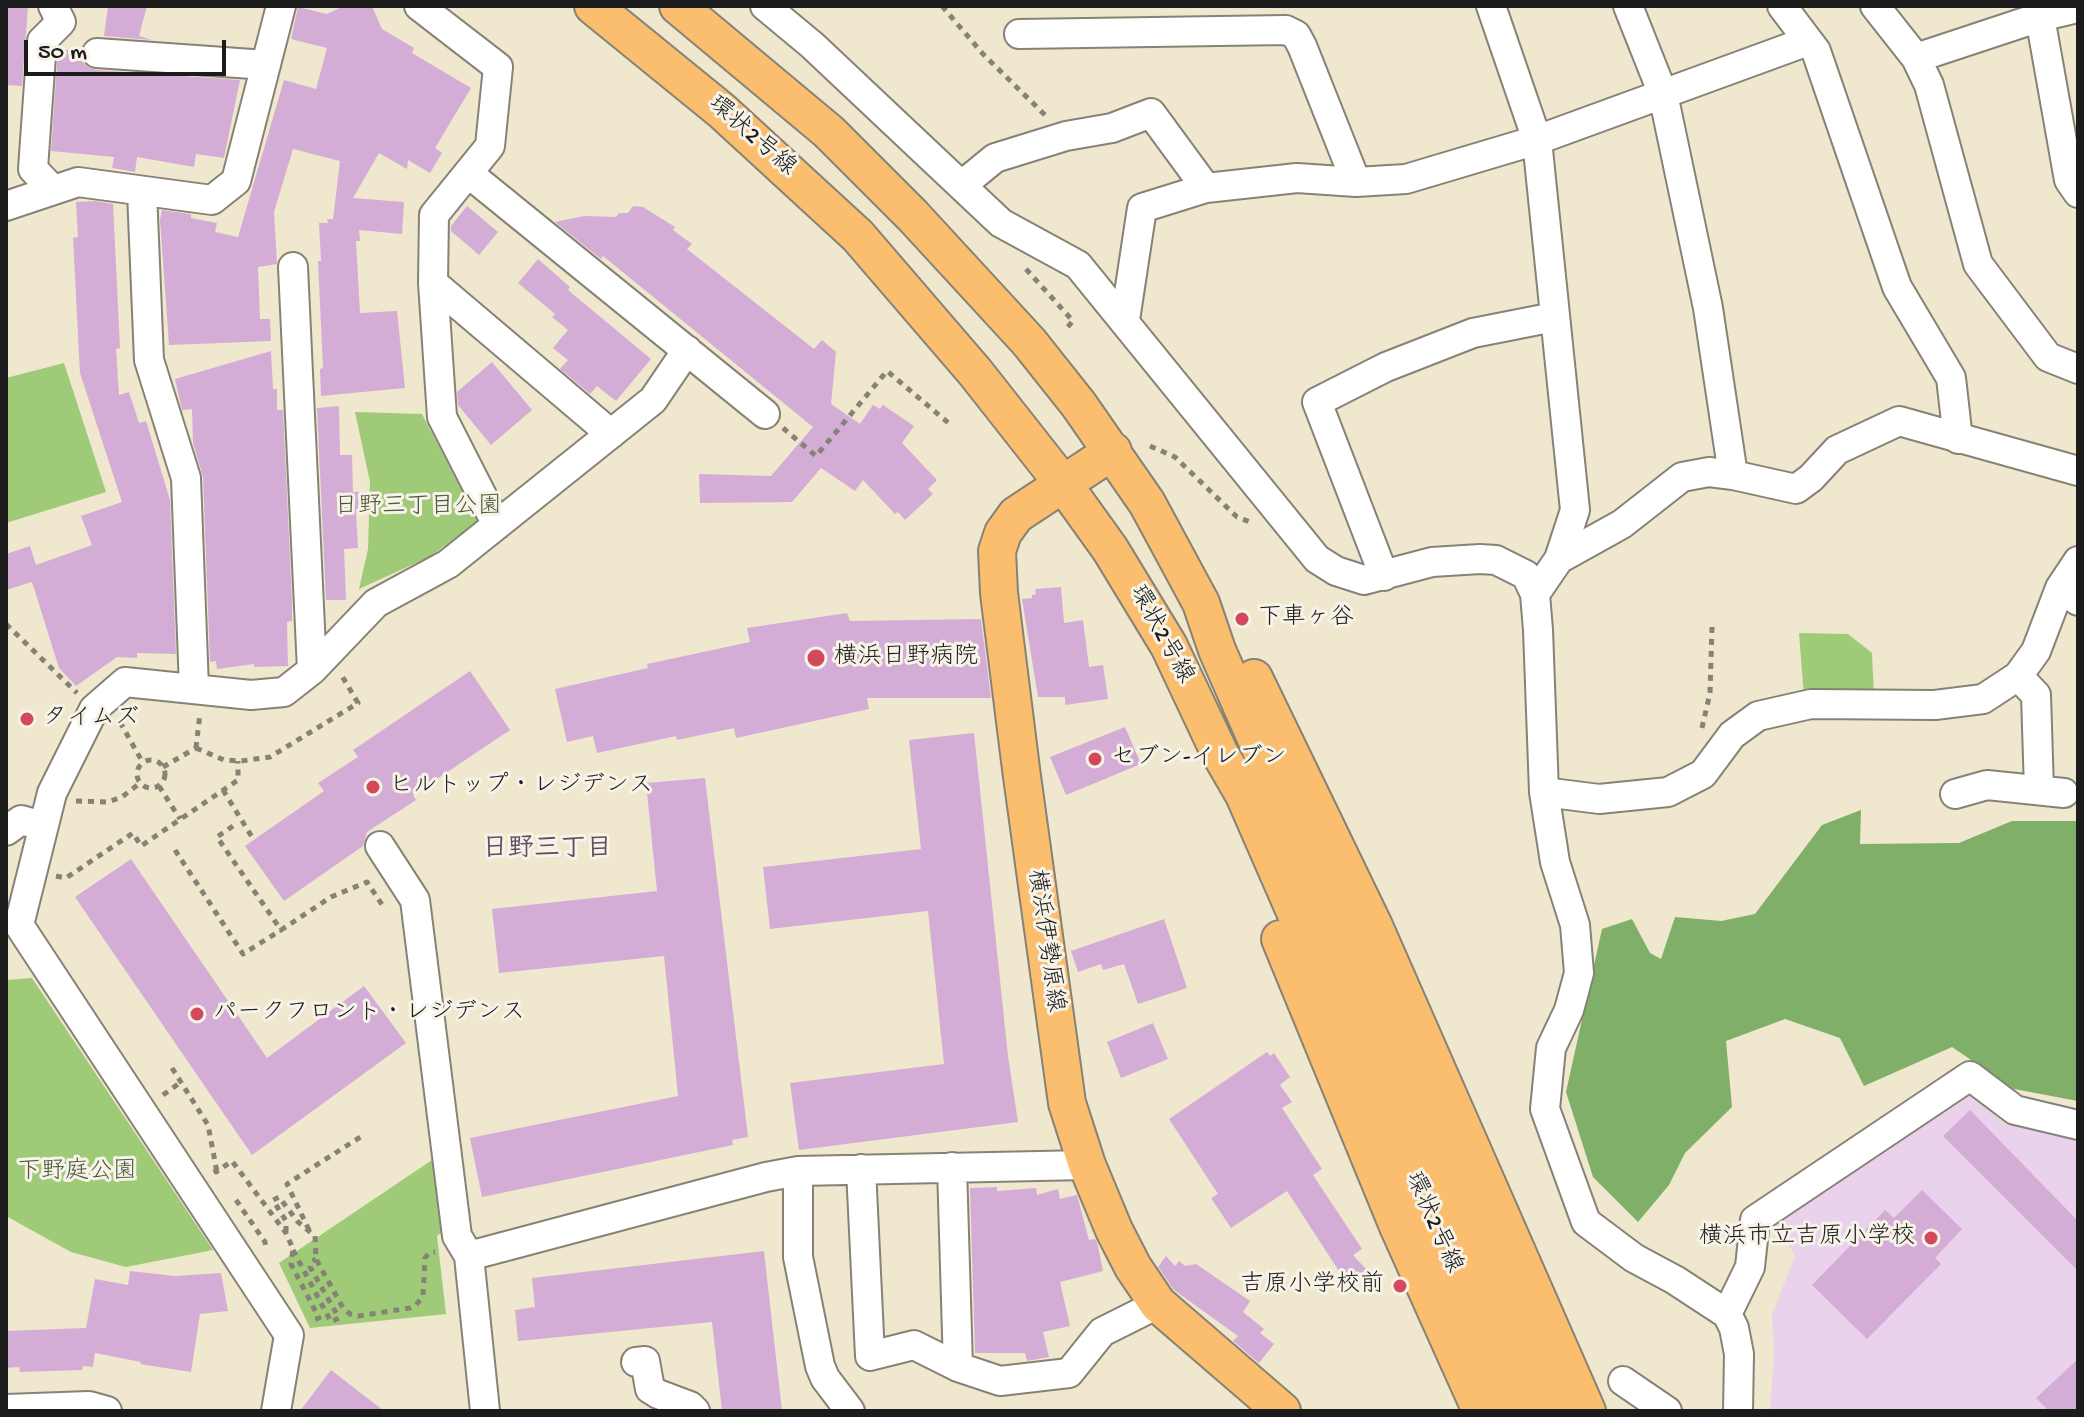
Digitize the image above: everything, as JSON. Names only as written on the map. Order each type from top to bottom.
[{"type":"main road","name":"環状2号線","points":[[593,6],[722,111],[858,236],[975,372],[1064,485],[1143,600],[1169,646],[1219,752],[1244,795],[1551,1411]]},
{"type":"main road","name":"環状2号線","points":[[678,6],[780,90],[871,172],[1029,342],[1113,451],[1147,503],[1201,603],[1402,1113],[1513,1411]]},
{"type":"main road","name":"横浜伊勢原線","points":[[1113,451],[1016,515],[1000,541],[997,561],[1021,769],[1067,1103],[1087,1165],[1133,1267],[1158,1304],[1282,1411]]},
{"type":"main road","points":[[1201,603],[1235,640],[1374,926],[1587,1411]]},
{"type":"main road","points":[[1219,752],[1227,804],[1262,893],[1397,1224],[1481,1411]]},
{"type":"street","points":[[53,6],[61,22],[42,41],[33,169],[53,190]]},
{"type":"street","points":[[6,206],[78,182],[212,200],[236,181],[281,6]]},
{"type":"street","points":[[419,6],[498,67],[490,146],[434,215],[433,283],[442,417],[497,525]]},
{"type":"street","points":[[765,6],[812,45],[1001,223],[1078,265],[1317,559],[1336,571],[1364,580],[1432,562],[1496,560],[1526,575],[1535,594],[1544,792],[1555,862],[1575,925],[1579,973],[1569,1010],[1551,1048],[1545,1109],[1586,1222],[1634,1258],[1727,1314],[1734,1328],[1739,1354],[1738,1411]]},
{"type":"street","points":[[1491,6],[1537,140],[1575,510],[1559,559],[1535,594]]},
{"type":"street","points":[[1628,6],[1663,94],[1708,308],[1733,475]]},
{"type":"street","points":[[1782,6],[1816,51],[1897,287],[1951,378],[1958,439]]},
{"type":"street","points":[[1875,6],[1916,58],[1929,85],[1978,264],[2048,357],[2078,369]]},
{"type":"street","points":[[1916,58],[2040,17],[2078,8]]},
{"type":"street","points":[[2040,17],[2069,180],[2078,193]]},
{"type":"street","points":[[1019,34],[1286,30],[1296,35],[1356,182]]},
{"type":"street","points":[[1125,320],[1142,208],[1206,188],[1297,178],[1356,182],[1406,179],[1537,140],[1808,41]]},
{"type":"street","points":[[97,53],[266,65]]},
{"type":"street","points":[[962,185],[995,158],[1066,136],[1112,128],[1151,113],[1206,188]]},
{"type":"street","points":[[468,173],[765,414]]},
{"type":"street","points":[[142,192],[149,360],[186,478],[194,688]]},
{"type":"street","points":[[293,267],[320,662]]},
{"type":"street","points":[[433,283],[611,434]]},
{"type":"street","points":[[1384,576],[1317,402],[1386,367],[1473,333],[1554,317]]},
{"type":"street","points":[[276,1411],[289,1335],[19,925],[52,793],[94,709],[125,682],[251,695],[284,692],[320,662],[376,603],[448,564],[653,400],[687,350]]},
{"type":"street","points":[[1559,559],[1622,524],[1682,477],[1709,472],[1796,489],[1837,450],[1899,421],[2078,471]]},
{"type":"street","points":[[1544,792],[1599,799],[1668,792],[1703,774],[1732,735],[1758,716],[1811,704],[1935,705],[1983,699],[2018,676],[2036,651],[2069,594],[2078,561]]},
{"type":"street","points":[[1955,794],[1987,785],[2051,792],[2036,695],[2018,676]]},
{"type":"street","points":[[6,831],[21,820],[43,826]]},
{"type":"street","points":[[380,846],[415,900],[457,1236],[467,1252],[485,1411]]},
{"type":"street","points":[[1727,1314],[1750,1267],[1755,1220],[1970,1076],[2015,1110],[2078,1125]]},
{"type":"street","points":[[467,1252],[798,1171],[1087,1165]]},
{"type":"street","points":[[952,1167],[958,1367]]},
{"type":"street","points":[[861,1169],[870,1356],[914,1345],[958,1367],[1000,1381],[1069,1373],[1102,1332],[1158,1304]]},
{"type":"street","points":[[798,1171],[798,1257],[820,1366],[825,1378],[850,1411]]},
{"type":"street","points":[[636,1362],[645,1361],[650,1389],[695,1411]]},
{"type":"street","points":[[1623,1381],[1667,1411]]},
{"type":"street","points":[[6,1409],[89,1406],[107,1411]]},
{"type":"path","points":[[942,6],[983,54],[1066,136]]},
{"type":"path","points":[[1026,237],[1018,260],[1073,321],[1064,331]]},
{"type":"path","points":[[765,414],[816,456],[887,371],[952,426]]},
{"type":"path","points":[[1150,446],[1175,457],[1237,517],[1263,527]]},
{"type":"path","points":[[6,624],[94,709]]},
{"type":"path","points":[[1700,733],[1710,693],[1712,627]]},
{"type":"path","points":[[163,767],[196,748],[224,760],[270,757],[358,703],[320,662]]},
{"type":"path","points":[[122,726],[143,763]]},
{"type":"path","points":[[150,760],[163,767],[165,777],[159,786],[149,788],[140,783],[138,768],[143,763],[150,760]]},
{"type":"path","points":[[32,871],[66,878],[133,833],[141,846],[238,780],[238,761]]},
{"type":"path","points":[[52,793],[97,804],[122,797],[140,783]]},
{"type":"path","points":[[159,786],[180,819]]},
{"type":"path","points":[[223,790],[252,837]]},
{"type":"path","points":[[233,826],[217,837],[281,930]]},
{"type":"path","points":[[175,850],[243,954],[331,897],[367,882],[390,916]]},
{"type":"path","points":[[172,1068],[208,1125],[216,1172],[225,1183]]},
{"type":"path","points":[[162,1096],[181,1082]]},
{"type":"path","points":[[365,1134],[287,1184],[317,1245],[316,1259],[343,1308],[358,1316],[416,1305],[423,1296],[425,1258],[429,1253],[467,1252]]},
{"type":"path","points":[[216,1172],[232,1161],[286,1233],[331,1322],[339,1318],[310,1267],[316,1259]]},
{"type":"path","points":[[233,1195],[265,1242],[266,1259]]},
{"type":"path","points":[[286,1233],[286,1221],[273,1200],[279,1197],[298,1222],[310,1230]]},
{"type":"path","points":[[293,1249],[291,1264],[319,1318],[306,1323]]},
{"type":"shaded area","name":"横浜市立吉原小学校","points":[[1957,1090],[1972,1093],[2006,1125],[2014,1119],[2078,1133],[2078,1411],[1770,1411],[1774,1356],[1772,1315],[1795,1256],[1774,1220]]},
{"type":"green space","points":[[64,363],[106,492],[6,523],[6,378]]},
{"type":"green space","name":"日野三丁目公園","points":[[355,412],[422,414],[478,522],[429,557],[359,589],[368,549],[370,482]]},
{"type":"green space","points":[[1799,633],[1848,634],[1872,653],[1874,698],[1804,697]]},
{"type":"green space","points":[[1861,810],[1860,844],[1959,843],[2012,821],[2078,821],[2078,1101],[2014,1089],[1952,1047],[1864,1086],[1840,1038],[1785,1019],[1726,1041],[1732,1107],[1685,1153],[1669,1185],[1638,1222],[1593,1177],[1566,1092],[1602,929],[1632,919],[1650,953],[1661,959],[1675,917],[1721,921],[1755,914],[1822,825]]},
{"type":"green space","name":"下野庭公園","points":[[32,978],[213,1250],[126,1267],[71,1252],[6,1216],[6,980]]},
{"type":"green space","points":[[435,1158],[443,1231],[437,1236],[446,1314],[310,1328],[279,1263]]},
{"type":"building","points":[[6,6],[28,6],[22,86],[6,85]]},
{"type":"building","points":[[108,6],[147,6],[139,36],[152,40],[104,36]]},
{"type":"building","points":[[344,6],[372,6],[382,29],[414,48],[412,53],[471,88],[435,148],[442,153],[430,173],[408,160],[407,169],[379,153],[353,198],[404,202],[402,234],[359,230],[360,241],[356,241],[360,313],[397,311],[405,388],[321,396],[319,223],[328,223],[327,219],[333,219],[340,161],[293,149],[274,212],[277,264],[258,267],[260,319],[270,319],[271,341],[169,345],[160,220],[162,210],[191,214],[191,218],[217,223],[215,232],[238,237],[284,80],[316,89],[327,48],[291,39],[298,7],[327,14]]},
{"type":"building","points":[[58,49],[80,51],[82,61],[96,70],[240,80],[224,158],[196,154],[194,167],[137,157],[135,172],[112,168],[114,157],[51,151]]},
{"type":"building","points":[[76,202],[113,204],[120,348],[116,349],[119,395],[129,392],[139,423],[146,421],[170,500],[176,654],[137,653],[137,658],[117,657],[76,686],[59,668],[32,582],[6,590],[6,554],[30,546],[36,565],[92,545],[81,516],[122,502],[80,373],[73,238],[78,237]]},
{"type":"building","points":[[467,206],[498,232],[479,255],[451,231],[451,226]]},
{"type":"building","points":[[633,206],[643,207],[675,227],[673,230],[692,244],[687,249],[814,349],[822,340],[836,352],[831,404],[860,424],[873,405],[880,409],[883,405],[914,426],[902,443],[937,480],[928,489],[933,494],[905,520],[898,512],[895,514],[863,480],[855,491],[821,468],[792,502],[700,503],[699,474],[771,476],[813,427],[603,256],[601,259],[555,222],[584,216],[616,217],[619,213],[628,213]]},
{"type":"building","points":[[538,259],[570,287],[568,290],[651,359],[616,401],[597,386],[590,394],[560,369],[568,360],[553,348],[568,330],[552,317],[555,314],[518,283]]},
{"type":"building","points":[[271,351],[277,410],[283,410],[292,601],[292,621],[287,622],[288,666],[254,667],[254,664],[217,669],[216,661],[210,662],[203,477],[193,443],[192,409],[182,410],[175,379]]},
{"type":"building","points":[[492,362],[532,410],[491,445],[458,405],[457,392]]},
{"type":"building","points":[[339,406],[340,455],[352,455],[353,492],[363,492],[363,513],[356,513],[358,548],[344,549],[346,600],[326,600],[317,408]]},
{"type":"building","points":[[1061,587],[1064,623],[1083,620],[1089,667],[1103,665],[1108,699],[1065,705],[1065,697],[1038,697],[1022,599],[1032,598],[1036,594],[1035,589]]},
{"type":"building","points":[[847,613],[850,621],[981,619],[991,698],[867,698],[869,709],[736,738],[734,728],[677,740],[676,736],[597,753],[593,736],[567,742],[555,689],[648,668],[647,664],[750,642],[747,628]]},
{"type":"building","name":"ヒルトップ・レジデンス","points":[[470,671],[510,730],[413,795],[416,800],[367,832],[363,846],[284,901],[245,846],[324,791],[318,783],[358,757],[353,750]]},
{"type":"building","points":[[1125,727],[1141,764],[1066,795],[1050,757]]},
{"type":"building","points":[[974,733],[1008,1056],[1018,1122],[799,1150],[790,1083],[944,1064],[928,911],[770,929],[763,867],[921,849],[909,740]]},
{"type":"building","points":[[705,778],[748,1137],[732,1140],[733,1145],[482,1197],[470,1138],[678,1096],[664,956],[499,973],[492,909],[657,891],[646,783]]},
{"type":"building","name":"パークフロント・レジデンス","points":[[131,859],[267,1058],[364,986],[406,1043],[252,1155],[75,897]]},
{"type":"building","points":[[1164,919],[1187,988],[1138,1004],[1124,964],[1103,970],[1101,964],[1078,972],[1071,951]]},
{"type":"building","points":[[1153,1023],[1168,1059],[1121,1078],[1107,1042]]},
{"type":"building","points":[[1267,1052],[1270,1056],[1274,1053],[1290,1077],[1280,1085],[1292,1102],[1282,1108],[1322,1169],[1313,1175],[1362,1249],[1353,1255],[1366,1269],[1348,1285],[1287,1191],[1231,1228],[1211,1198],[1218,1194],[1169,1119]]},
{"type":"building","points":[[1970,1110],[2078,1221],[2078,1271],[1943,1136]]},
{"type":"building","points":[[997,1187],[997,1191],[1036,1188],[1037,1195],[1058,1189],[1060,1199],[1077,1195],[1089,1240],[1095,1239],[1097,1242],[1103,1271],[1060,1282],[1070,1326],[1043,1332],[1049,1357],[1027,1361],[1025,1353],[975,1353],[970,1188]]},
{"type":"building","points":[[1922,1190],[1962,1229],[1935,1258],[1941,1264],[1867,1339],[1812,1285],[1885,1210],[1894,1218]]},
{"type":"building","points":[[764,1251],[782,1411],[722,1411],[712,1322],[518,1341],[515,1310],[535,1307],[532,1278]]},
{"type":"building","points":[[1166,1256],[1175,1266],[1179,1261],[1185,1266],[1196,1264],[1250,1301],[1243,1312],[1264,1329],[1260,1333],[1274,1344],[1259,1363],[1233,1341],[1238,1336],[1174,1290],[1158,1267]]},
{"type":"building","points":[[130,1271],[175,1276],[221,1273],[228,1311],[200,1314],[191,1372],[95,1353],[93,1367],[83,1366],[82,1370],[20,1372],[19,1367],[6,1368],[6,1331],[86,1328],[95,1279],[128,1285]]},
{"type":"building","points":[[2078,1359],[2078,1411],[2049,1411],[2036,1398]]},
{"type":"building","points":[[331,1370],[384,1411],[300,1411]]},
{"type":"place","name":"下車ヶ谷","points":[[1242,619]]},
{"type":"place","name":"横浜日野病院","points":[[816,658]]},
{"type":"place","name":"タイムズ","points":[[27,719]]},
{"type":"place","name":"セブン-イレブン","points":[[1095,759]]},
{"type":"place","name":"ヒルトップ・レジデンス","points":[[373,787]]},
{"type":"place","name":"パークフロント・レジデンス","points":[[197,1014]]},
{"type":"place","name":"横浜市立吉原小学校","points":[[1931,1238]]},
{"type":"place","name":"吉原小学校前","points":[[1400,1286]]},
{"type":"district","name":"日野三丁目","points":[[547,851]]}]
